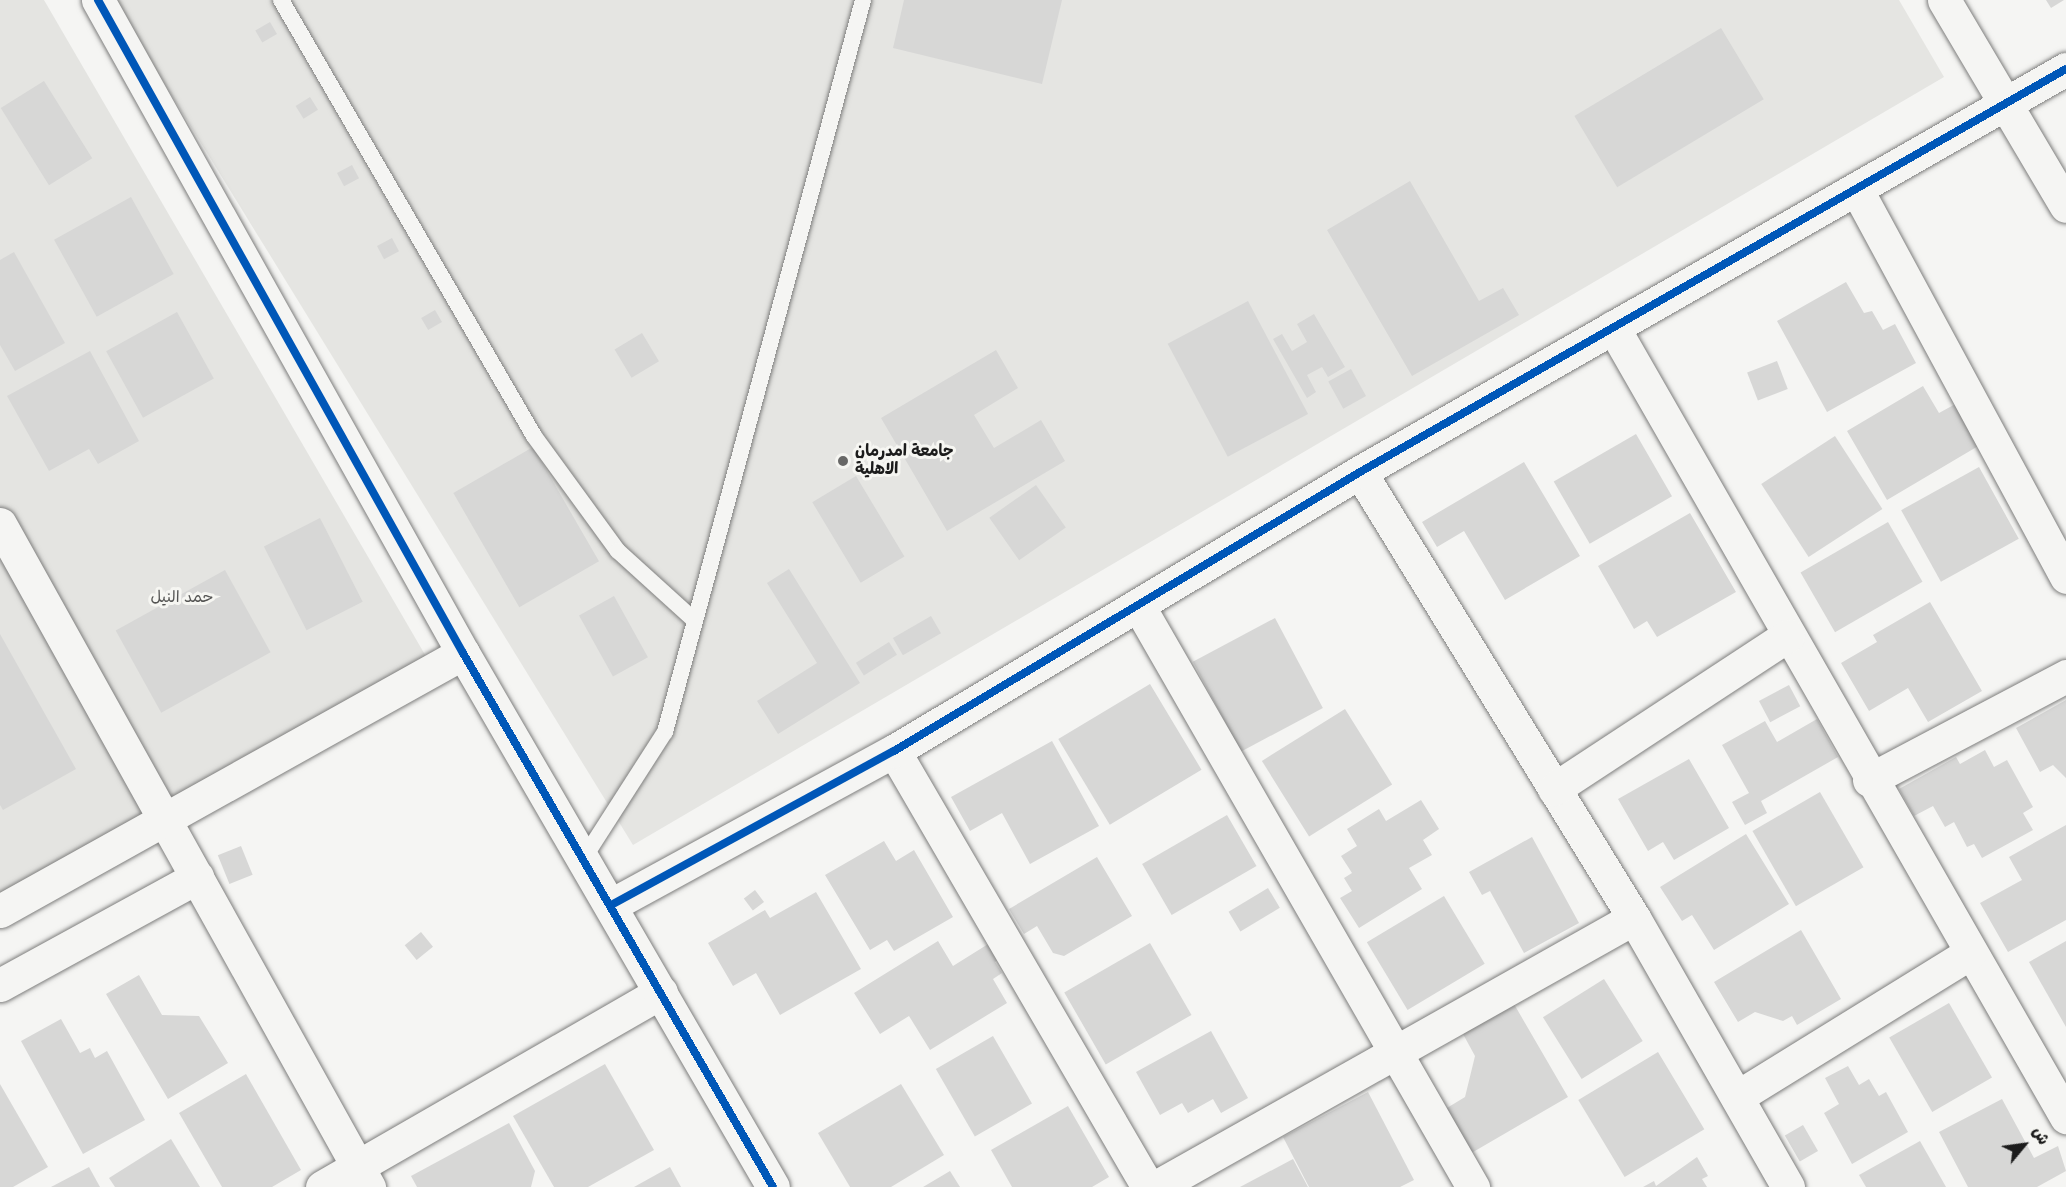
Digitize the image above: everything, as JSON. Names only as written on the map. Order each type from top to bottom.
[{"type":"street","points":[[98,0],[463,653],[773,1187]]},
{"type":"street","points":[[1944,0],[2003,104],[2066,206]]},
{"type":"street","points":[[611,905],[894,751],[1360,472],[2066,69]]},
{"type":"street","points":[[1857,190],[2066,578]]},
{"type":"street","points":[[1613,327],[1869,780],[2066,1117]]},
{"type":"street","points":[[1360,472],[1634,918],[1788,1187]]},
{"type":"street","points":[[0,524],[363,1177]]},
{"type":"street","points":[[1138,605],[1473,1187]]},
{"type":"street","points":[[1554,789],[1788,635]]},
{"type":"street","points":[[0,911],[463,653]]},
{"type":"street","points":[[1869,780],[2066,676]]},
{"type":"street","points":[[894,751],[1148,1187]]},
{"type":"street","points":[[0,985],[197,877]]},
{"type":"street","points":[[1156,1187],[1634,918]]},
{"type":"street","points":[[1737,1097],[1970,953]]},
{"type":"street","points":[[322,1187],[363,1177],[661,992]]},
{"type":"lane","points":[[280,0],[534,436],[618,551],[694,620]]},
{"type":"lane","points":[[584,858],[664,732],[863,0]]},
{"type":"shaded area","name":"جامعة امدرمان الاهلية","points":[[113,0],[1899,0],[1944,77],[633,845]]},
{"type":"green space","name":"حمد النيل","points":[[0,0],[44,0],[431,665],[0,915]]},
{"type":"building","points":[[904,0],[1062,0],[1042,84],[893,48]]},
{"type":"building","points":[[2046,0],[2064,0],[2051,8]]},
{"type":"building","points":[[270,22],[277,34],[262,43],[255,30]]},
{"type":"building","points":[[1721,28],[1764,99],[1617,187],[1574,116]]},
{"type":"building","points":[[44,81],[92,158],[49,185],[1,108]]},
{"type":"building","points":[[310,97],[318,110],[304,119],[296,106]]},
{"type":"building","points":[[352,165],[359,178],[344,186],[337,173]]},
{"type":"building","points":[[1410,181],[1479,301],[1503,288],[1519,315],[1412,376],[1327,230]]},
{"type":"building","points":[[131,197],[174,274],[97,317],[54,240]]},
{"type":"building","points":[[392,238],[399,251],[384,259],[377,246]]},
{"type":"building","points":[[14,252],[65,343],[15,371],[0,345],[0,260]]},
{"type":"building","points":[[1846,282],[1864,313],[1872,311],[1883,330],[1895,324],[1916,363],[1827,412],[1777,321]]},
{"type":"building","points":[[1248,301],[1308,414],[1228,457],[1168,344]]},
{"type":"building","points":[[435,310],[442,322],[428,330],[421,318]]},
{"type":"building","points":[[177,312],[214,378],[143,418],[106,351]]},
{"type":"building","points":[[1314,314],[1345,367],[1328,377],[1322,367],[1307,375],[1316,392],[1307,398],[1273,339],[1282,334],[1292,351],[1307,342],[1297,324]]},
{"type":"building","points":[[642,333],[659,361],[632,378],[615,349]]},
{"type":"building","points":[[996,350],[1018,388],[974,415],[994,448],[1041,420],[1065,461],[947,531],[881,418]]},
{"type":"building","points":[[90,351],[139,441],[98,464],[89,449],[49,471],[7,396]]},
{"type":"building","points":[[1777,361],[1788,389],[1758,400],[1747,372]]},
{"type":"building","points":[[1351,369],[1366,396],[1343,409],[1328,382]]},
{"type":"building","points":[[1923,386],[1939,413],[1961,401],[1985,442],[1887,500],[1847,431]]},
{"type":"building","points":[[1636,434],[1672,496],[1590,544],[1554,482]]},
{"type":"building","points":[[1835,436],[1882,509],[1809,557],[1761,484]]},
{"type":"building","points":[[533,447],[599,561],[519,607],[453,493]]},
{"type":"building","points":[[1524,462],[1580,556],[1505,600],[1464,531],[1437,547],[1422,522]]},
{"type":"building","points":[[1979,467],[2019,539],[1941,582],[1901,510]]},
{"type":"building","points":[[856,476],[904,557],[861,583],[812,502]]},
{"type":"building","points":[[1036,485],[1066,528],[1019,560],[989,518]]},
{"type":"building","points":[[1690,513],[1736,592],[1657,637],[1647,621],[1634,629],[1598,566]]},
{"type":"building","points":[[320,518],[363,602],[307,630],[264,547]]},
{"type":"building","points":[[1888,522],[1922,582],[1835,632],[1801,572]]},
{"type":"building","points":[[789,569],[860,683],[778,734],[757,701],[817,663],[767,583]]},
{"type":"building","points":[[225,570],[271,652],[161,713],[116,631]]},
{"type":"building","points":[[614,596],[648,657],[613,677],[579,615]]},
{"type":"building","points":[[1930,602],[1982,691],[1928,722],[1908,688],[1869,711],[1841,663],[1877,642],[1873,635]]},
{"type":"building","points":[[931,616],[941,633],[903,655],[893,638]]},
{"type":"building","points":[[1275,618],[1323,708],[1241,752],[1193,662]]},
{"type":"building","points":[[0,634],[76,769],[3,810],[0,805]]},
{"type":"building","points":[[889,642],[897,655],[864,675],[856,663]]},
{"type":"building","points":[[1150,684],[1202,770],[1110,825],[1058,739]]},
{"type":"building","points":[[1789,685],[1800,706],[1770,722],[1759,701]]},
{"type":"building","points":[[2066,700],[2066,778],[2053,765],[2040,772],[2016,728]]},
{"type":"building","points":[[1345,709],[1392,784],[1309,836],[1262,761]]},
{"type":"building","points":[[1817,719],[1838,757],[1761,801],[1767,813],[1745,825],[1732,802],[1749,793],[1722,745],[1765,721],[1777,742]]},
{"type":"building","points":[[1052,741],[1099,826],[1030,864],[1002,813],[970,831],[951,797]]},
{"type":"building","points":[[1985,750],[1994,767],[2007,760],[2033,807],[2023,813],[2033,830],[1982,858],[1974,844],[1967,847],[1954,822],[1945,827],[1933,806],[1914,816],[1899,789],[1956,757],[1960,764]]},
{"type":"building","points":[[1689,759],[1729,828],[1674,860],[1663,842],[1648,851],[1618,799]]},
{"type":"building","points":[[1820,792],[1864,867],[1796,906],[1752,831]]},
{"type":"building","points":[[1421,800],[1439,829],[1423,840],[1432,855],[1409,868],[1422,889],[1359,928],[1340,898],[1352,891],[1344,878],[1352,873],[1341,856],[1357,846],[1347,829],[1379,809],[1386,821]]},
{"type":"building","points":[[1227,815],[1256,866],[1172,915],[1142,864]]},
{"type":"building","points":[[2066,825],[2066,920],[2008,952],[1980,903],[2022,880],[2009,857]]},
{"type":"building","points":[[1746,834],[1789,904],[1714,950],[1692,915],[1682,921],[1660,887]]},
{"type":"building","points":[[1532,837],[1579,923],[1524,953],[1490,891],[1482,895],[1469,872]]},
{"type":"building","points":[[884,841],[896,861],[914,850],[953,917],[894,951],[887,940],[870,950],[825,875]]},
{"type":"building","points":[[241,846],[253,875],[229,884],[218,855]]},
{"type":"building","points":[[1097,857],[1132,916],[1064,956],[1053,953],[1037,926],[1024,934],[1009,909]]},
{"type":"building","points":[[1268,888],[1280,908],[1240,931],[1229,912]]},
{"type":"building","points":[[755,890],[764,902],[753,910],[744,898]]},
{"type":"building","points":[[816,892],[861,969],[780,1015],[756,973],[733,986],[708,943],[765,910],[770,918]]},
{"type":"building","points":[[1444,896],[1485,964],[1408,1010],[1367,942]]},
{"type":"building","points":[[1801,930],[1841,999],[1797,1025],[1792,1016],[1783,1021],[1755,1012],[1738,1022],[1714,982]]},
{"type":"building","points":[[421,932],[433,947],[417,960],[405,945]]},
{"type":"building","points":[[938,941],[953,966],[993,941],[1002,957],[995,962],[1002,973],[993,979],[1007,1003],[930,1050],[909,1016],[880,1034],[854,993]]},
{"type":"building","points":[[2066,941],[2066,1027],[2029,962]]},
{"type":"building","points":[[1150,943],[1192,1015],[1106,1064],[1064,992]]},
{"type":"building","points":[[139,975],[162,1015],[199,1016],[228,1063],[168,1099],[106,994]]},
{"type":"building","points":[[1604,979],[1643,1041],[1582,1079],[1543,1017]]},
{"type":"building","points":[[1949,1003],[1992,1077],[1932,1112],[1889,1038]]},
{"type":"building","points":[[1514,1004],[1568,1097],[1468,1155],[1442,1111],[1465,1097],[1475,1056],[1463,1034]]},
{"type":"building","points":[[61,1019],[80,1053],[90,1048],[95,1058],[107,1051],[145,1120],[83,1154],[21,1041]]},
{"type":"building","points":[[1211,1031],[1248,1098],[1221,1113],[1213,1099],[1188,1113],[1182,1103],[1160,1115],[1136,1072]]},
{"type":"building","points":[[993,1036],[1032,1104],[975,1137],[936,1069]]},
{"type":"building","points":[[1658,1052],[1704,1129],[1625,1177],[1578,1100]]},
{"type":"building","points":[[605,1064],[654,1150],[588,1187],[554,1187],[513,1116]]},
{"type":"building","points":[[1848,1066],[1859,1085],[1869,1079],[1879,1096],[1886,1092],[1908,1132],[1852,1164],[1824,1113],[1839,1104],[1825,1078]]},
{"type":"building","points":[[246,1074],[301,1170],[272,1187],[222,1187],[179,1113]]},
{"type":"building","points":[[0,1084],[48,1167],[13,1187],[0,1187]]},
{"type":"building","points":[[901,1084],[944,1155],[891,1187],[850,1187],[818,1133]]},
{"type":"building","points":[[1368,1092],[1414,1180],[1400,1187],[1309,1187],[1283,1137]]},
{"type":"building","points":[[2002,1099],[2034,1158],[2058,1146],[2066,1171],[2037,1187],[1968,1187],[1939,1132]]},
{"type":"building","points":[[1068,1106],[1109,1177],[1092,1187],[1012,1187],[991,1150]]},
{"type":"building","points":[[509,1123],[535,1171],[531,1187],[417,1187],[411,1176]]},
{"type":"building","points":[[1803,1125],[1818,1151],[1800,1161],[1785,1136]]},
{"type":"building","points":[[171,1139],[200,1187],[115,1187],[109,1178]]},
{"type":"building","points":[[1920,1141],[1946,1187],[1866,1187],[1859,1175]]},
{"type":"building","points":[[1697,1157],[1708,1176],[1702,1179],[1707,1187],[1643,1187],[1654,1181],[1656,1186]]},
{"type":"building","points":[[1293,1159],[1308,1187],[1240,1187]]},
{"type":"building","points":[[89,1167],[100,1187],[51,1187]]},
{"type":"building","points":[[670,1167],[681,1187],[634,1187]]},
{"type":"building","points":[[950,1171],[960,1187],[923,1187]]},
{"type":"cycle path","points":[[98,0],[463,653],[773,1187]]},
{"type":"cycle path","points":[[611,905],[894,751],[1360,472],[2066,69]]},
{"type":"place","name":"جامعة امدرمان الاهلية","points":[[843,461]]}]
